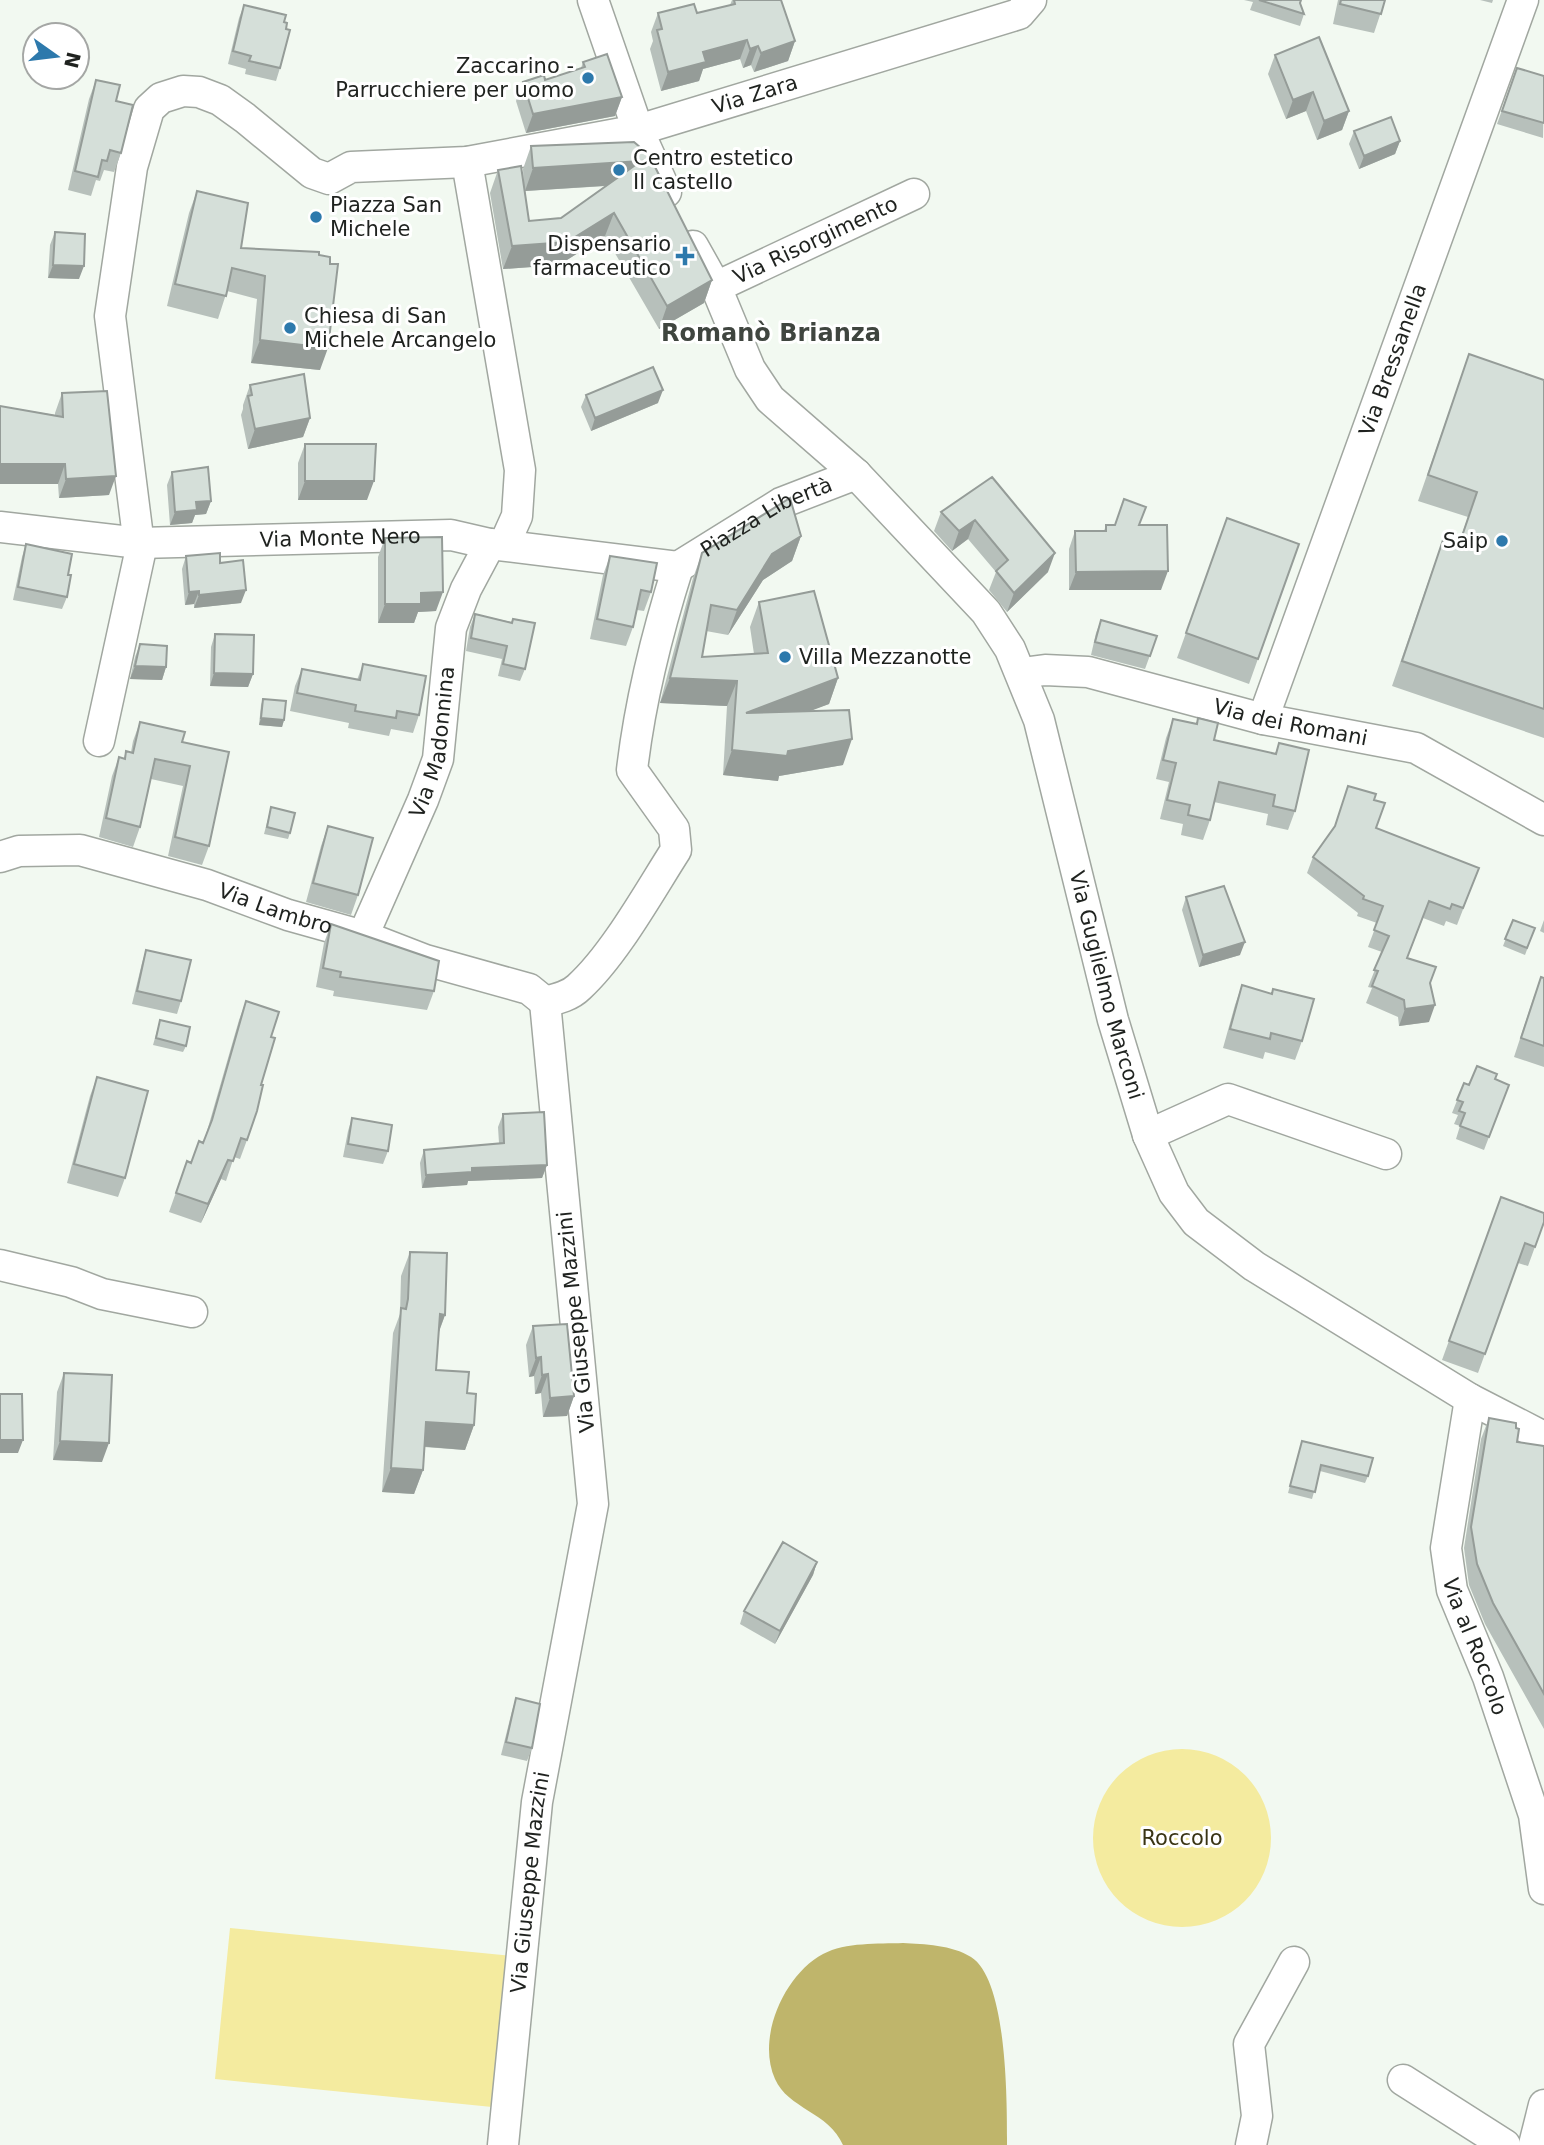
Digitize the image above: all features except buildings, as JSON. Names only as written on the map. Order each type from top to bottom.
[{"type":"street","name":"Via Guglielmo Marconi","points":[[593,0],[638,131],[679,220],[716,287],[750,369],[770,399],[856,474],[986,612],[1022,673],[1038,720],[1113,1020],[1148,1135],[1174,1193],[1196,1222],[1254,1266],[1470,1399],[1544,1437]]},
{"type":"street","name":"Via Zara","points":[[139,542],[110,316],[132,167],[149,109],[170,95],[183,91],[199,92],[220,100],[312,173],[329,179],[351,167],[467,162],[638,131],[1019,14],[1031,0]]},
{"type":"street","name":"Via Bressanella","points":[[1263,719],[1523,0]]},
{"type":"street","name":"Via Madonnina","points":[[363,936],[424,800],[438,758],[452,628],[466,589],[517,516],[520,470],[467,162]]},
{"type":"street","name":"Via Risorgimento","points":[[716,287],[914,194]]},
{"type":"street","name":"Piazza Libertà","points":[[678,567],[781,503],[856,474]]},
{"type":"street","name":"Via Monte Nero","points":[[0,527],[139,542],[450,535],[497,545],[678,567]]},
{"type":"street","points":[[99,741],[140,553],[139,542]]},
{"type":"street","points":[[545,1002],[561,998],[578,988],[601,961],[676,850],[674,829],[632,770],[636,732],[651,664],[678,567]]},
{"type":"street","name":"Via dei Romani","points":[[1022,673],[1045,670],[1088,672],[1263,719],[1416,748],[1544,820]]},
{"type":"street","name":"Via Lambro","points":[[0,857],[19,851],[80,850],[207,885],[288,915],[363,936],[425,960],[529,989],[545,1002]]},
{"type":"street","name":"Via Giuseppe Mazzini","points":[[503,2145],[537,1802],[593,1504],[545,1002]]},
{"type":"street","points":[[1148,1135],[1228,1099],[1386,1154]]},
{"type":"street","points":[[0,1265],[71,1282],[102,1294],[192,1312]]},
{"type":"street","name":"Via al Roccolo","points":[[1470,1399],[1446,1548],[1447,1559],[1452,1590],[1488,1677],[1534,1815],[1544,1889]]},
{"type":"street","points":[[1251,2145],[1257,2116],[1249,2044],[1294,1962]]},
{"type":"street","points":[[1403,2080],[1505,2145]]},
{"type":"street","points":[[1534,2145],[1544,2105]]},
{"type":"green space","name":"Roccolo","points":[[1182,1749],[1216,1756],[1245,1775],[1264,1804],[1271,1838],[1264,1872],[1245,1901],[1216,1920],[1182,1927],[1148,1920],[1119,1901],[1100,1872],[1093,1838],[1100,1804],[1119,1775],[1148,1756]]},
{"type":"green space","points":[[230,1928],[512,1956],[492,2107],[215,2079]]},
{"type":"shaded area","points":[[903,1943],[955,1950],[971,1957],[983,1970],[999,2016],[1003,2045],[1007,2145],[843,2145],[828,2125],[789,2097],[775,2079],[769,2045],[772,2026],[786,1991],[809,1963],[842,1947]]},
{"type":"place","name":"Zaccarino - Parrucchiere per uomo","points":[[588,78]]},
{"type":"place","name":"Centro estetico Il castello","points":[[619,170]]},
{"type":"place","name":"Piazza San Michele","points":[[316,217]]},
{"type":"place","name":"Dispensario farmaceutico","points":[[685,256]]},
{"type":"place","name":"Chiesa di San Michele Arcangelo","points":[[290,328]]},
{"type":"place","name":"Saip","points":[[1502,541]]},
{"type":"place","name":"Villa Mezzanotte","points":[[785,657]]},
{"type":"district","name":"Romanò Brianza","points":[[771,333]]}]
